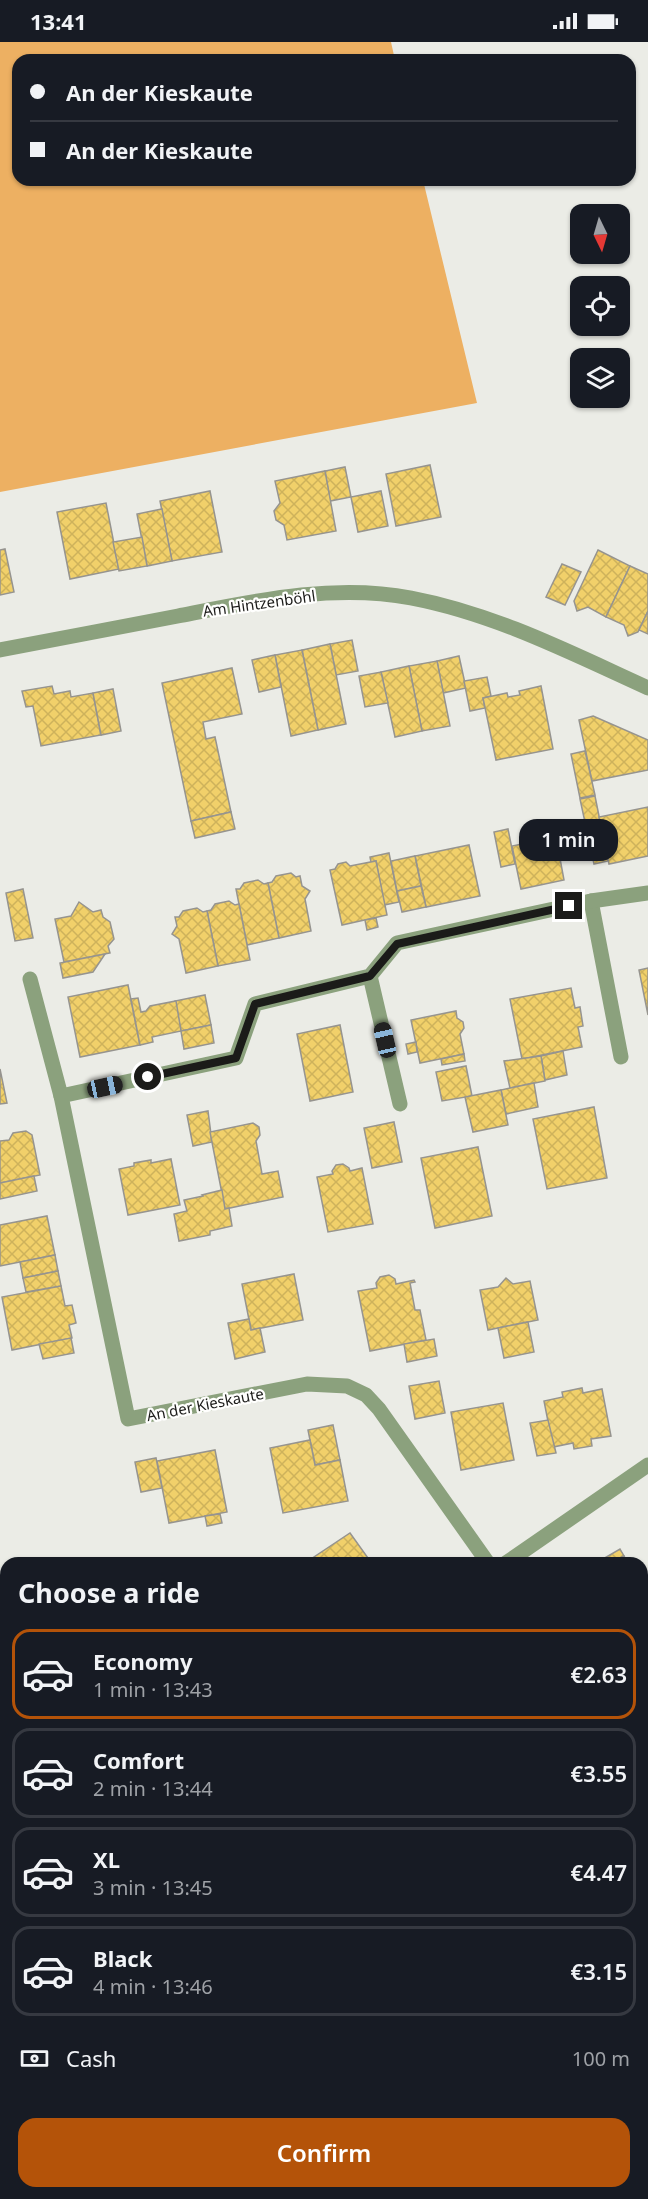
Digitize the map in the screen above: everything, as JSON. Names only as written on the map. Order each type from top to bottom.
[{"type":"street","name":"Am Hintzenböhl","points":[[0,650],[232,605],[296,595],[353,592],[411,598],[498,621],[648,688]]},
{"type":"street","points":[[61,1096],[236,1058],[255,1004],[370,976],[397,944],[591,902],[648,893]]},
{"type":"street","points":[[591,902],[621,1056]]},
{"type":"street","points":[[370,976],[400,1104]]},
{"type":"street","name":"An der Kieskaute","points":[[30,980],[61,1096],[128,1419],[307,1384],[347,1386],[366,1395],[379,1409],[484,1557]]},
{"type":"street","points":[[515,1557],[648,1465]]},
{"type":"shaded area","points":[[0,42],[391,42],[394,54],[12,54],[12,186],[424,186],[477,403],[0,492]]},
{"type":"building","points":[[430,465],[441,517],[396,526],[386,474]]},
{"type":"building","points":[[345,467],[351,497],[330,501],[325,471]]},
{"type":"building","points":[[325,471],[336,531],[287,540],[284,525],[276,520],[274,511],[280,503],[275,481]]},
{"type":"building","points":[[210,491],[222,552],[172,561],[160,501]]},
{"type":"building","points":[[381,491],[388,526],[358,532],[351,497]]},
{"type":"building","points":[[106,503],[119,569],[70,579],[57,512]]},
{"type":"building","points":[[162,509],[172,561],[147,566],[137,514]]},
{"type":"building","points":[[142,537],[147,566],[119,571],[113,542]]},
{"type":"building","points":[[5,549],[14,592],[0,595],[0,550]]},
{"type":"building","points":[[598,550],[630,566],[606,617],[588,607],[577,611],[574,601]]},
{"type":"building","points":[[562,564],[581,572],[565,605],[546,597]]},
{"type":"building","points":[[630,566],[648,574],[648,611],[638,632],[628,636],[624,625],[606,617]]},
{"type":"building","points":[[648,611],[648,634],[639,630]]},
{"type":"building","points":[[352,640],[358,671],[336,675],[330,644]]},
{"type":"building","points":[[330,644],[346,724],[318,730],[302,650]]},
{"type":"building","points":[[302,650],[318,730],[291,736],[275,655]]},
{"type":"building","points":[[275,655],[281,687],[259,692],[252,660]]},
{"type":"building","points":[[459,656],[466,688],[443,693],[437,661]]},
{"type":"building","points":[[437,661],[450,726],[422,731],[409,666]]},
{"type":"building","points":[[409,666],[422,731],[395,737],[381,672]]},
{"type":"building","points":[[232,668],[242,714],[203,722],[206,739],[215,737],[231,812],[191,821],[162,683]]},
{"type":"building","points":[[381,672],[388,703],[365,707],[359,676]]},
{"type":"building","points":[[487,677],[491,696],[483,698],[485,708],[470,711],[464,681]]},
{"type":"building","points":[[52,686],[54,694],[70,691],[71,697],[93,693],[101,735],[41,746],[33,706],[26,707],[22,691]]},
{"type":"building","points":[[541,686],[553,749],[496,760],[483,698],[507,693],[508,697],[520,695],[519,691]]},
{"type":"building","points":[[113,689],[121,731],[101,735],[93,693]]},
{"type":"building","points":[[593,716],[648,740],[648,770],[592,781],[579,720]]},
{"type":"building","points":[[585,751],[595,795],[580,798],[571,754]]},
{"type":"building","points":[[595,796],[608,861],[594,864],[580,799]]},
{"type":"building","points":[[648,807],[648,856],[609,864],[599,817]]},
{"type":"building","points":[[231,812],[235,829],[195,838],[191,821]]},
{"type":"building","points":[[508,829],[515,864],[501,867],[494,832]]},
{"type":"building","points":[[556,837],[564,880],[521,889],[512,846]]},
{"type":"building","points":[[469,845],[480,896],[426,907],[415,856]]},
{"type":"building","points":[[389,853],[399,902],[384,905],[376,861],[371,862],[370,857]]},
{"type":"building","points":[[415,856],[421,886],[397,891],[391,861]]},
{"type":"building","points":[[376,861],[387,915],[342,925],[330,870],[346,862],[350,866]]},
{"type":"building","points":[[291,873],[296,877],[300,876],[302,886],[310,891],[305,899],[311,931],[279,938],[268,883],[272,882],[276,876]]},
{"type":"building","points":[[258,880],[264,884],[268,883],[279,938],[247,945],[236,889],[240,889],[244,883]]},
{"type":"building","points":[[421,886],[426,907],[402,912],[397,891]]},
{"type":"building","points":[[23,889],[33,938],[15,941],[6,893]]},
{"type":"building","points":[[229,901],[235,905],[239,904],[250,960],[218,966],[207,911],[211,910],[215,904]]},
{"type":"building","points":[[79,902],[93,912],[101,910],[103,917],[110,922],[114,939],[108,946],[110,953],[64,962],[55,919],[71,916]]},
{"type":"building","points":[[197,908],[203,912],[207,911],[218,966],[186,973],[179,939],[172,934],[177,926],[175,917],[179,917],[183,911]]},
{"type":"building","points":[[376,918],[378,927],[367,930],[365,920]]},
{"type":"building","points":[[105,954],[93,972],[63,978],[60,963]]},
{"type":"building","points":[[648,968],[648,1015],[639,970]]},
{"type":"building","points":[[128,985],[140,1045],[80,1057],[68,997]]},
{"type":"building","points":[[571,988],[575,1008],[580,1007],[583,1026],[578,1027],[582,1047],[522,1059],[510,999]]},
{"type":"building","points":[[205,995],[211,1025],[181,1031],[175,1001]]},
{"type":"building","points":[[138,998],[141,1012],[146,1011],[150,1006],[176,1001],[181,1031],[152,1037],[153,1042],[140,1045],[131,999]]},
{"type":"building","points":[[456,1011],[457,1018],[463,1022],[464,1028],[460,1034],[464,1054],[420,1063],[411,1020]]},
{"type":"building","points":[[211,1025],[214,1043],[184,1049],[181,1031]]},
{"type":"building","points":[[340,1025],[353,1092],[310,1101],[297,1034]]},
{"type":"building","points":[[416,1042],[417,1052],[408,1054],[406,1044]]},
{"type":"building","points":[[563,1051],[567,1075],[545,1080],[541,1056]]},
{"type":"building","points":[[464,1054],[465,1061],[442,1065],[441,1059]]},
{"type":"building","points":[[541,1056],[545,1081],[510,1088],[504,1061]]},
{"type":"building","points":[[466,1066],[472,1096],[442,1101],[436,1072]]},
{"type":"building","points":[[0,1069],[7,1103],[0,1104]]},
{"type":"building","points":[[534,1083],[538,1107],[506,1114],[501,1090]]},
{"type":"building","points":[[501,1090],[508,1125],[473,1132],[465,1097]]},
{"type":"building","points":[[594,1107],[607,1178],[547,1189],[533,1119]]},
{"type":"building","points":[[208,1111],[212,1142],[193,1146],[187,1115]]},
{"type":"building","points":[[394,1122],[402,1162],[372,1168],[364,1128]]},
{"type":"building","points":[[253,1123],[259,1127],[260,1135],[256,1141],[262,1174],[278,1171],[283,1197],[225,1209],[210,1132]]},
{"type":"building","points":[[26,1131],[32,1135],[40,1175],[0,1183],[0,1141],[9,1140],[13,1133]]},
{"type":"building","points":[[478,1147],[492,1216],[435,1228],[421,1158]]},
{"type":"building","points":[[171,1159],[180,1205],[128,1215],[119,1169],[134,1166],[134,1163],[151,1160],[151,1163]]},
{"type":"building","points":[[343,1164],[350,1171],[362,1168],[373,1224],[328,1232],[317,1177],[333,1174],[332,1171],[336,1165]]},
{"type":"building","points":[[34,1176],[37,1191],[0,1199],[0,1183]]},
{"type":"building","points":[[222,1190],[225,1209],[229,1208],[232,1226],[210,1231],[210,1235],[179,1241],[174,1214],[187,1211],[184,1200]]},
{"type":"building","points":[[47,1216],[55,1255],[0,1266],[0,1225]]},
{"type":"building","points":[[55,1255],[58,1271],[23,1278],[20,1262]]},
{"type":"building","points":[[58,1271],[61,1286],[26,1292],[23,1278]]},
{"type":"building","points":[[294,1274],[303,1320],[251,1330],[242,1284]]},
{"type":"building","points":[[389,1275],[395,1279],[396,1284],[414,1280],[415,1282],[410,1283],[415,1310],[420,1310],[426,1340],[370,1351],[358,1291],[377,1288],[376,1283],[380,1277]]},
{"type":"building","points":[[506,1278],[513,1284],[530,1281],[538,1320],[488,1330],[480,1290],[498,1287]]},
{"type":"building","points":[[61,1286],[65,1306],[72,1305],[76,1323],[69,1325],[72,1338],[12,1350],[2,1297]]},
{"type":"building","points":[[249,1319],[251,1330],[260,1328],[265,1352],[235,1359],[228,1323]]},
{"type":"building","points":[[528,1322],[534,1352],[504,1358],[498,1328]]},
{"type":"building","points":[[71,1338],[74,1353],[43,1359],[39,1344]]},
{"type":"building","points":[[434,1339],[437,1356],[407,1362],[404,1344]]},
{"type":"building","points":[[439,1381],[445,1413],[415,1419],[409,1386]]},
{"type":"building","points":[[582,1388],[583,1393],[602,1389],[611,1436],[591,1439],[592,1446],[574,1449],[573,1443],[553,1447],[544,1401],[563,1397],[562,1392]]},
{"type":"building","points":[[503,1403],[514,1460],[461,1470],[451,1412]]},
{"type":"building","points":[[548,1420],[556,1453],[537,1456],[530,1423]]},
{"type":"building","points":[[333,1425],[340,1460],[315,1465],[308,1430]]},
{"type":"building","points":[[310,1440],[315,1465],[340,1460],[348,1501],[283,1513],[270,1448]]},
{"type":"building","points":[[215,1450],[227,1512],[169,1523],[157,1461]]},
{"type":"building","points":[[156,1458],[162,1488],[141,1492],[135,1462]]},
{"type":"building","points":[[220,1514],[222,1523],[207,1526],[205,1516]]},
{"type":"building","points":[[350,1533],[367,1557],[314,1557]]},
{"type":"building","points":[[620,1549],[624,1556],[622,1557],[606,1557]]},
{"type":"route","points":[[148,1077],[236,1058],[255,1004],[370,976],[397,944],[569,906]]}]
